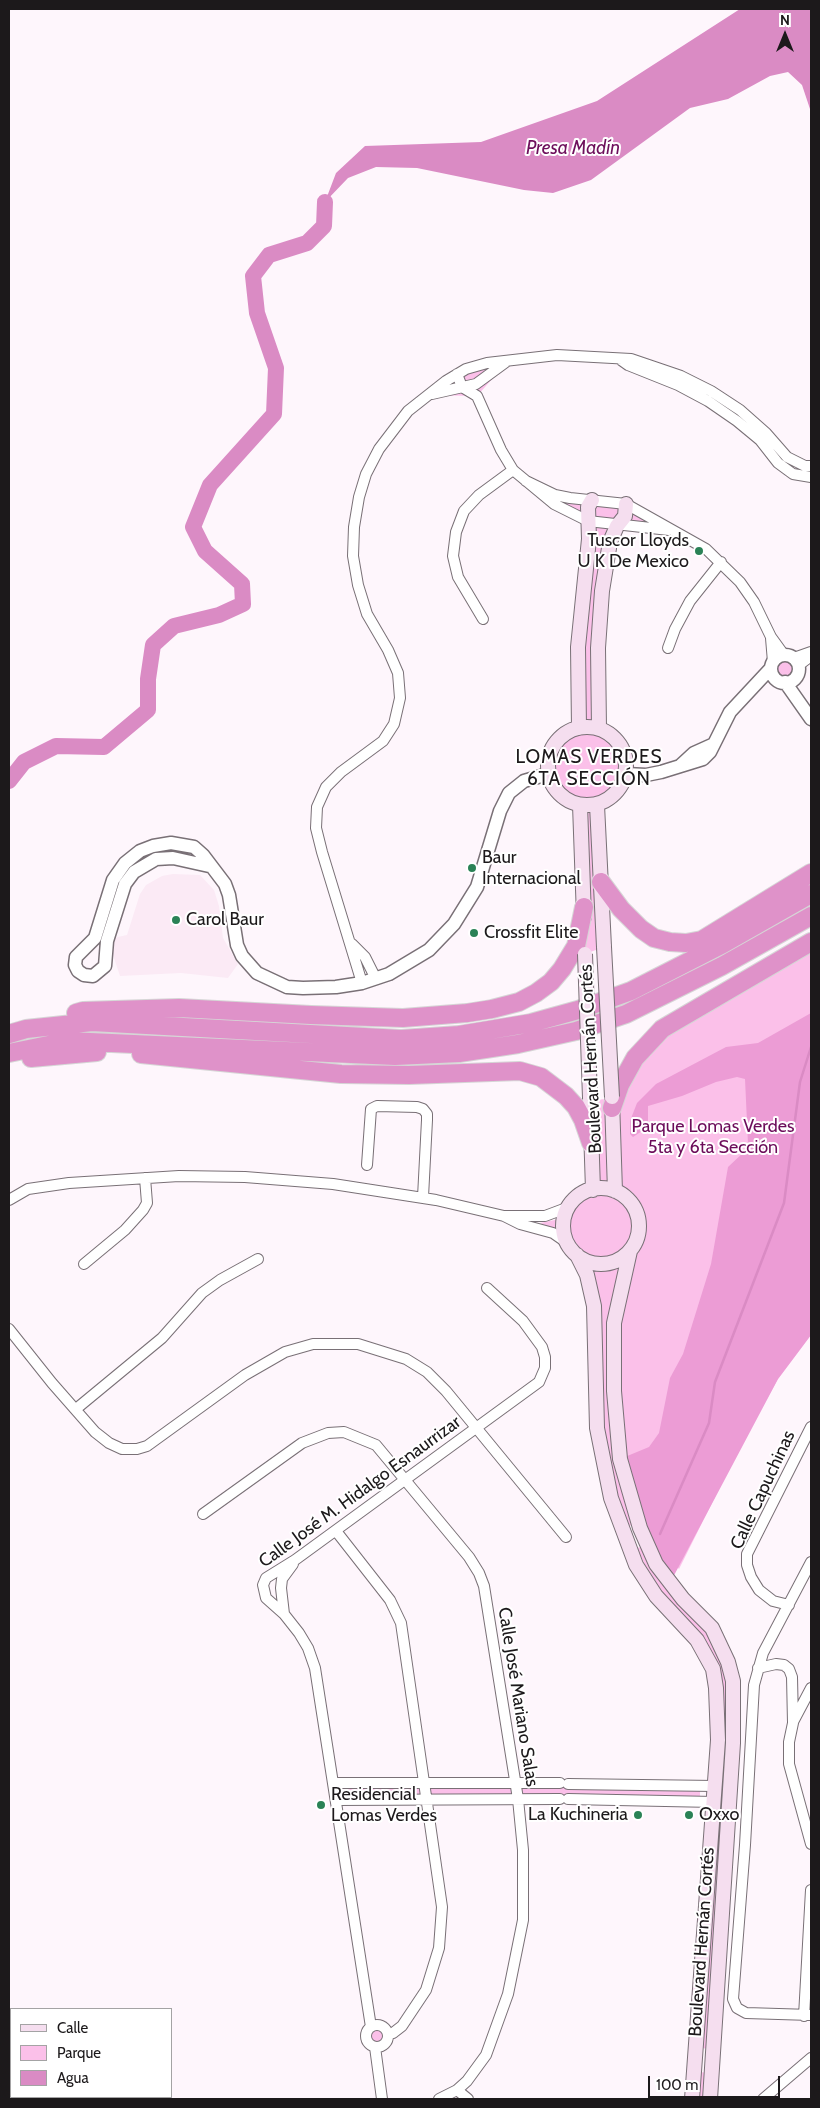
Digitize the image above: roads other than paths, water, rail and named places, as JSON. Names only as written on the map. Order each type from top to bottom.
[{"type":"highway","points":[[601,882],[621,909],[647,933],[654,938],[686,943],[702,940],[811,873]]},
{"type":"highway","points":[[26,1029],[92,1022],[401,1039],[459,1035],[531,1023],[578,1010],[631,991],[723,944],[811,894]]},
{"type":"highway","points":[[9,1034],[83,1011],[179,1008],[403,1018],[492,1009],[519,1002],[536,993],[562,969],[576,946],[584,907]]},
{"type":"highway","points":[[9,1052],[68,1041],[395,1056],[459,1053],[518,1044],[576,1031],[626,1014],[722,966],[811,916]]},
{"type":"highway","points":[[612,1103],[635,1058],[662,1029],[811,942]]},
{"type":"highway","points":[[9,1062],[85,1052],[119,1052],[342,1074],[409,1075],[520,1072],[542,1077],[566,1096],[576,1107],[591,1143]]},
{"type":"main road","points":[[579,728],[578,647],[589,539],[588,507],[592,500]]},
{"type":"main road","points":[[599,728],[597,677],[602,592],[610,542],[617,526],[625,516],[626,504]]},
{"type":"main road","points":[[579,728],[599,728],[612,735],[621,746],[626,759],[626,774],[616,793],[597,805],[580,805],[565,800],[554,788],[548,774],[548,758],[554,744],[564,734],[579,728]]},
{"type":"main road","name":"Boulevard Hernán Cortés","points":[[580,805],[593,1190]]},
{"type":"main road","name":"Boulevard Hernán Cortés","points":[[597,805],[615,1191]]},
{"type":"main road","points":[[593,1190],[615,1191],[630,1202],[638,1218],[638,1235],[630,1251],[616,1261],[600,1264],[592,1263],[577,1256],[566,1242],[563,1225],[569,1206],[575,1199],[593,1190]]},
{"type":"main road","name":"Boulevard Hernán Cortés","points":[[630,1251],[614,1323],[614,1391],[620,1459],[640,1528],[656,1564],[670,1583],[712,1628],[728,1662],[733,1681],[734,1743],[710,2099]]},
{"type":"main road","name":"Boulevard Hernán Cortés","points":[[577,1256],[587,1275],[594,1306],[597,1428],[602,1466],[623,1534],[646,1581],[668,1610],[697,1640],[713,1670],[716,1688],[718,1717],[715,1786],[692,2099]]},
{"type":"main road","points":[[623,1534],[640,1528]]},
{"type":"main road","points":[[629,1549],[646,1543]]},
{"type":"main road","points":[[696,2051],[714,2053]]},
{"type":"main road","points":[[695,2069],[713,2071]]},
{"type":"street","points":[[362,983],[352,944],[322,852],[316,828],[317,807],[326,787],[341,772],[383,741],[394,724],[400,698],[398,673],[388,650],[367,614],[358,585],[353,556],[354,527],[364,482],[379,449],[408,411],[457,374],[475,366],[557,355],[641,361],[681,376],[712,391],[740,410],[766,433],[787,456],[805,466],[811,466]]},
{"type":"street","points":[[621,359],[628,365],[678,385],[708,401],[760,440],[778,463],[793,474],[811,477]]},
{"type":"street","points":[[426,396],[483,380],[509,360]]},
{"type":"street","points":[[475,366],[483,380],[482,388],[477,396]]},
{"type":"street","points":[[457,374],[462,387],[477,396],[501,450],[513,470],[554,504],[588,521],[617,526],[673,530]]},
{"type":"street","points":[[483,619],[458,577],[453,556],[456,532],[464,511],[479,495],[513,470]]},
{"type":"street","points":[[526,481],[555,495],[626,504],[638,508],[706,549],[740,582],[754,602],[799,701],[811,720]]},
{"type":"street","points":[[668,648],[674,629],[690,601],[721,562]]},
{"type":"street","points":[[626,774],[646,775],[681,765],[694,753],[714,744],[730,712],[742,697],[760,682],[811,654]]},
{"type":"street","points":[[209,866],[173,858],[156,859],[134,872],[125,884],[107,941],[105,966],[93,976],[84,975],[78,971],[74,964],[76,957],[95,938],[113,880],[124,863],[140,851],[153,846],[171,843],[194,847],[203,855],[209,866],[224,884],[229,894],[234,935],[242,956],[258,973],[272,981],[295,988],[336,987],[376,979],[403,967],[429,950],[454,924],[477,887],[500,811],[509,793],[524,781],[548,774]]},
{"type":"street","points":[[352,944],[364,957],[376,979]]},
{"type":"street","points":[[367,1165],[370,1108],[385,1106],[417,1107],[423,1109],[427,1114],[427,1120],[423,1198]]},
{"type":"street","points":[[9,1200],[28,1189],[115,1178],[245,1177],[333,1184],[423,1198],[534,1222],[566,1242]]},
{"type":"street","points":[[84,1264],[125,1230],[143,1210],[147,1203],[145,1178]]},
{"type":"street","points":[[534,1222],[569,1206]]},
{"type":"street","points":[[76,1409],[155,1344],[202,1293],[220,1280],[258,1259]]},
{"type":"street","name":"Calle José M. Hidalgo Esnaurrizar","points":[[372,2027],[315,1668],[308,1648],[284,1614],[266,1598],[263,1585],[266,1578],[336,1531],[539,1382],[545,1368],[545,1357],[536,1336],[523,1320],[487,1288]]},
{"type":"street","points":[[9,1329],[52,1383],[95,1432],[108,1443],[122,1449],[137,1449],[147,1446],[245,1375],[285,1352],[313,1344],[358,1344],[406,1359],[427,1372],[446,1390],[566,1537]]},
{"type":"street","name":"Calle Capuchinas","points":[[789,1605],[773,1601],[759,1590],[751,1578],[747,1565],[748,1554],[811,1427]]},
{"type":"street","name":"Calle José Mariano Salas","points":[[203,1514],[302,1443],[328,1433],[344,1432],[376,1445],[469,1557],[482,1579],[516,1782],[524,1884],[523,1920],[517,1958],[508,1994],[486,2056],[467,2081],[457,2090],[439,2099]]},
{"type":"street","points":[[336,1531],[398,1612],[404,1640],[442,1907],[439,1948],[426,1990],[414,2011],[402,2026],[393,2033],[388,2034]]},
{"type":"street","points":[[284,1614],[280,1588],[282,1579],[295,1560]]},
{"type":"street","points":[[811,1562],[763,1653],[754,1685],[734,1999],[737,2008],[746,2013],[808,2016],[811,1890]]},
{"type":"street","points":[[758,1668],[776,1664],[789,1669],[792,1677],[793,1723],[789,1742],[789,1764],[808,1827],[811,1844]]},
{"type":"street","points":[[793,1723],[811,1688]]},
{"type":"street","points":[[333,1783],[567,1782],[715,1786]]},
{"type":"street","points":[[595,1784],[596,1799]]},
{"type":"street","points":[[336,1800],[596,1799],[714,1802]]},
{"type":"street","points":[[382,2099],[375,2046],[367,2040],[368,2030],[372,2027],[382,2026],[388,2034]]},
{"type":"street","points":[[375,2046],[385,2044],[388,2034]]},
{"type":"street","points":[[763,2099],[811,2058]]},
{"type":"street","points":[[457,2090],[468,2099]]},
{"type":"water","name":"Presa Madín","points":[[740,9],[811,9],[811,112],[802,85],[788,72],[770,76],[728,99],[690,108],[591,180],[553,193],[524,190],[417,168],[376,167],[348,178],[325,202],[336,173],[365,146],[481,142],[597,101]]},
{"type":"waterway","points":[[9,781],[24,762],[56,746],[104,747],[148,710],[148,679],[153,645],[174,626],[219,615],[243,604],[242,584],[205,551],[193,527],[210,485],[274,414],[276,368],[257,313],[253,276],[269,255],[307,243],[324,226],[325,202]]},
{"type":"waterway","points":[[660,1534],[709,1423],[715,1382],[784,1203],[800,1082],[811,1047]]},
{"type":"place","name":"Tuscor Lloyds U K De Mexico","points":[[699,551]]},
{"type":"place","name":"Baur Internacional","points":[[472,868]]},
{"type":"place","name":"Carol Baur","points":[[176,920]]},
{"type":"place","name":"Crossfit Elite","points":[[474,933]]},
{"type":"place","name":"Residencial Lomas Verdes","points":[[321,1805]]},
{"type":"place","name":"La Kuchineria","points":[[638,1815]]},
{"type":"place","name":"Oxxo","points":[[689,1815]]},
{"type":"district","name":"LOMAS VERDES 6TA SECCIÓN","points":[[589,768]]},
{"type":"park label","name":"Parque Lomas Verdes 5ta y 6ta Sección","points":[[713,1137]]}]
